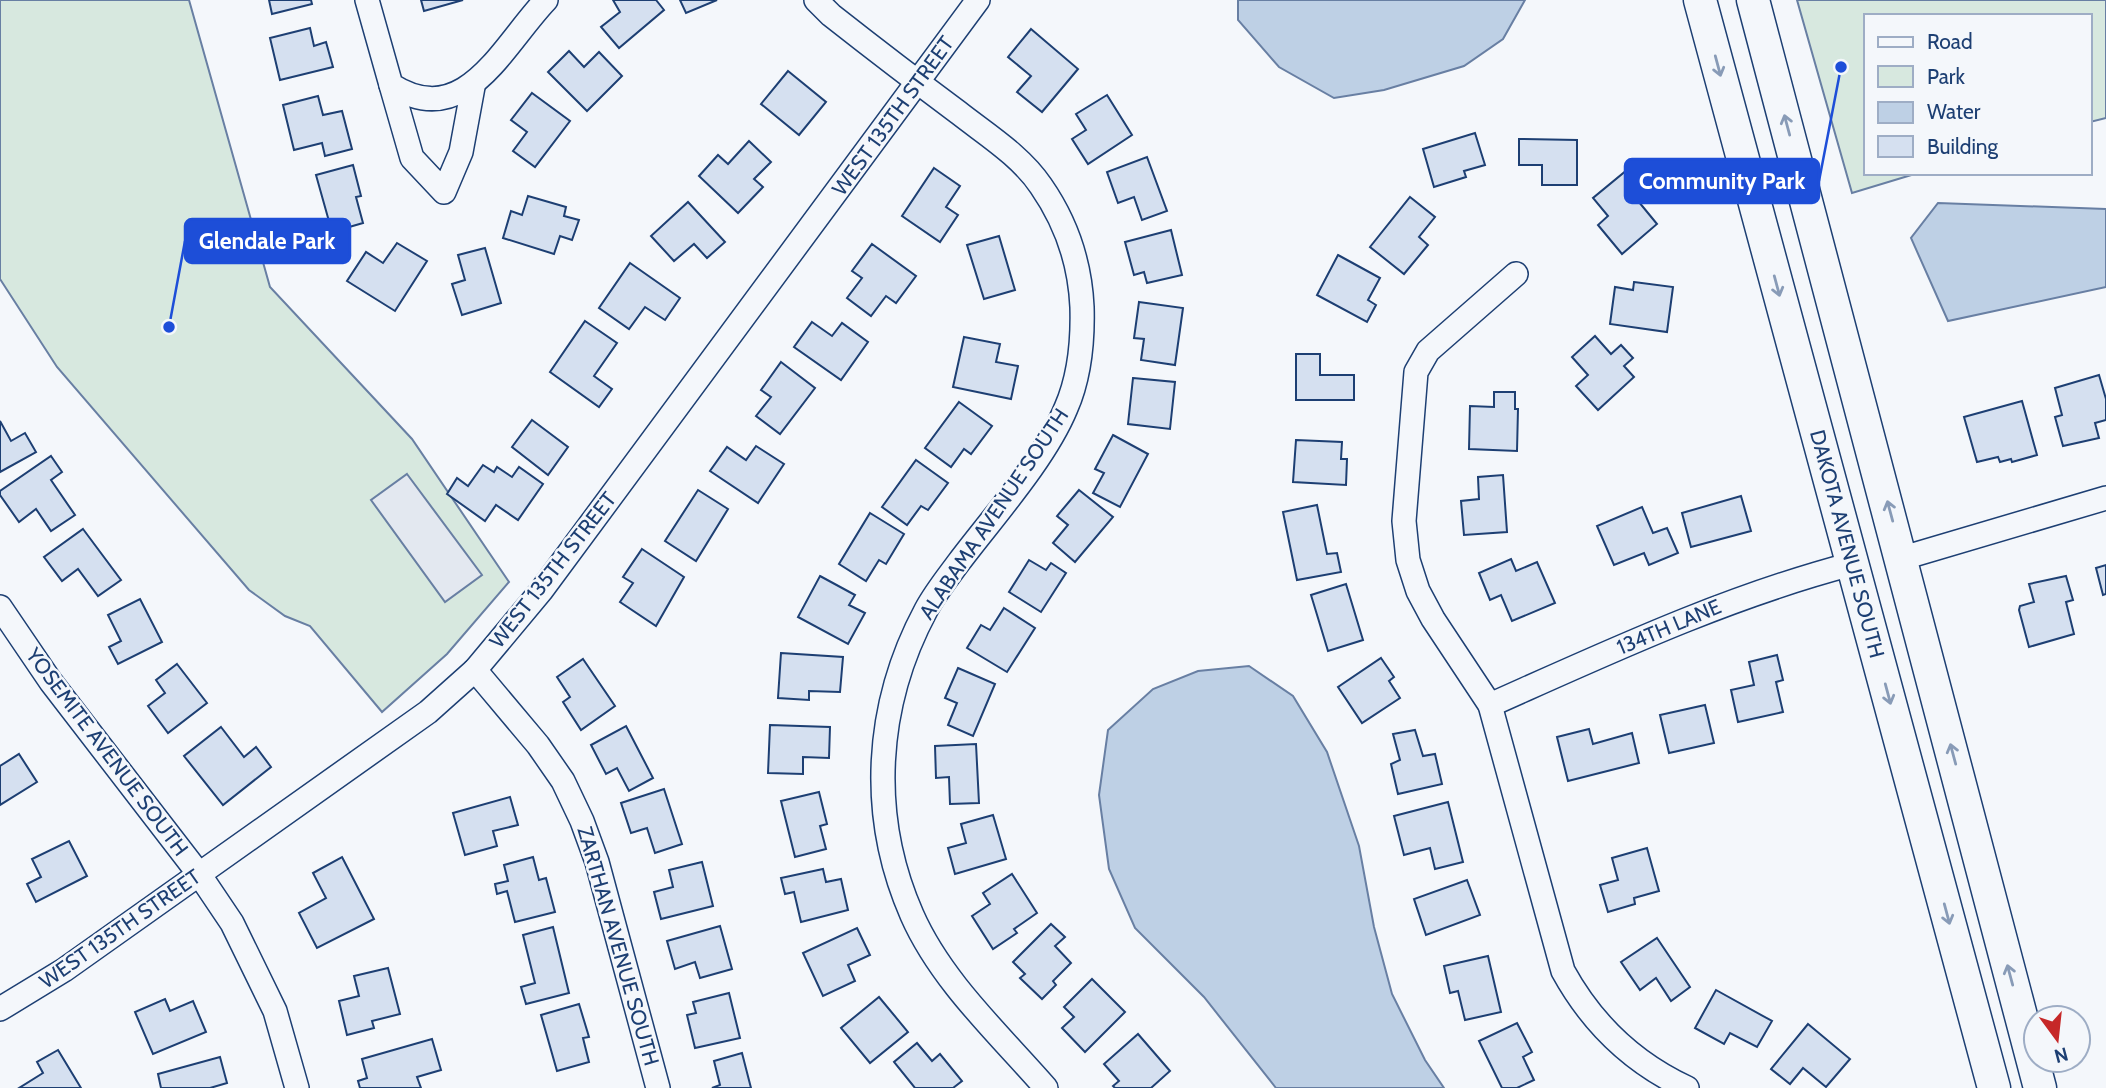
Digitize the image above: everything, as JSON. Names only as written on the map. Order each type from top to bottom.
[{"type":"main road","name":"DAKOTA AVENUE SOUTH","points":[[1700,0],[1994,1088]]},
{"type":"main road","points":[[1753,0],[1903,558],[2040,1088]]},
{"type":"street","points":[[367,0],[412,158],[444,192],[461,152],[473,86]]},
{"type":"street","points":[[391,85],[409,96],[434,99],[452,97],[473,86],[546,0]]},
{"type":"street","name":"ALABAMA AVENUE SOUTH","points":[[816,0],[831,15],[1012,154],[1039,182],[1060,215],[1075,254],[1082,296],[1083,334],[1078,372],[1066,409],[1042,450],[926,608],[892,695],[883,741],[881,780],[886,828],[896,876],[913,918],[934,956],[959,989],[1046,1088]]},
{"type":"street","name":"WEST 135TH STREET","points":[[0,1009],[64,970],[428,712],[475,670],[541,591],[978,0]]},
{"type":"street","points":[[1516,274],[1428,351],[1416,372],[1404,521],[1408,560],[1419,591],[1490,705],[1551,938],[1563,971],[1578,998],[1625,1050],[1687,1088]]},
{"type":"street","points":[[1903,558],[2106,498]]},
{"type":"street","name":"134TH LANE","points":[[1490,705],[1689,617],[1811,575],[1852,564]]},
{"type":"street","name":"YOSEMITE AVENUE SOUTH","points":[[0,607],[51,682],[199,874],[253,960],[275,1012],[297,1088]]},
{"type":"street","name":"ZARTHAN AVENUE SOUTH","points":[[475,670],[538,745],[563,781],[582,821],[597,862],[658,1088]]},
{"type":"green space","points":[[0,0],[189,0],[270,287],[412,439],[509,582],[447,654],[382,712],[310,626],[285,616],[249,590],[57,367],[0,279]]},
{"type":"green space","points":[[1797,0],[2106,0],[2106,118],[2092,122],[2092,14],[1864,14],[1864,175],[1911,175],[1852,193]]},
{"type":"shaded area","points":[[407,474],[482,575],[445,602],[371,500]]},
{"type":"water","points":[[1238,0],[1525,0],[1503,39],[1464,66],[1384,90],[1334,98],[1279,67],[1238,20]]},
{"type":"water","points":[[1938,203],[2106,209],[2106,287],[1948,321],[1911,238]]},
{"type":"water","points":[[1249,666],[1293,696],[1327,752],[1359,846],[1374,927],[1392,994],[1425,1060],[1444,1088],[1276,1088],[1204,997],[1135,928],[1109,869],[1099,795],[1108,730],[1153,689],[1198,671]]},
{"type":"building","points":[[269,0],[311,0],[312,4],[272,14]]},
{"type":"building","points":[[421,0],[463,0],[424,11]]},
{"type":"building","points":[[613,0],[656,0],[664,10],[619,48],[601,27],[620,12]]},
{"type":"building","points":[[680,0],[717,0],[686,13]]},
{"type":"building","points":[[310,28],[314,46],[326,42],[333,67],[280,80],[270,38]]},
{"type":"building","points":[[1031,29],[1078,69],[1042,112],[1017,92],[1031,76],[1008,57]]},
{"type":"building","points":[[569,51],[584,67],[599,52],[622,76],[587,111],[548,72]]},
{"type":"building","points":[[788,71],[826,102],[799,135],[761,104]]},
{"type":"building","points":[[532,93],[570,121],[535,167],[513,151],[527,132],[511,120]]},
{"type":"building","points":[[1107,95],[1132,135],[1088,164],[1072,139],[1086,130],[1076,114]]},
{"type":"building","points":[[318,96],[323,115],[342,111],[352,149],[325,156],[322,143],[294,150],[283,105]]},
{"type":"building","points":[[1475,133],[1485,165],[1464,171],[1466,177],[1434,187],[1423,149]]},
{"type":"building","points":[[1519,139],[1577,140],[1577,185],[1542,185],[1542,165],[1519,165]]},
{"type":"building","points":[[749,141],[771,162],[754,179],[763,187],[738,213],[699,176],[718,155],[728,164]]},
{"type":"building","points":[[1147,157],[1167,211],[1142,220],[1134,197],[1118,203],[1107,172]]},
{"type":"building","points":[[353,165],[361,196],[356,197],[363,223],[332,232],[316,175]]},
{"type":"building","points":[[934,168],[960,186],[946,207],[958,215],[940,242],[902,216]]},
{"type":"building","points":[[1627,170],[1643,188],[1634,196],[1657,224],[1622,254],[1598,225],[1608,216],[1593,198]]},
{"type":"building","points":[[528,196],[566,207],[564,216],[579,220],[572,240],[560,236],[554,254],[503,238],[511,211],[522,215]]},
{"type":"building","points":[[1410,197],[1435,217],[1419,237],[1428,245],[1404,274],[1370,247]]},
{"type":"building","points":[[688,202],[725,242],[707,258],[694,244],[674,261],[651,236]]},
{"type":"building","points":[[1171,230],[1182,275],[1147,283],[1144,272],[1134,275],[1125,242]]},
{"type":"building","points":[[999,236],[1015,290],[984,299],[967,245]]},
{"type":"building","points":[[397,243],[427,261],[395,311],[347,281],[366,252],[383,263]]},
{"type":"building","points":[[872,244],[916,276],[896,303],[886,296],[871,316],[847,298],[862,278],[852,271]]},
{"type":"building","points":[[485,248],[501,303],[462,315],[452,284],[465,280],[458,255]]},
{"type":"building","points":[[1338,255],[1380,278],[1368,300],[1376,305],[1367,322],[1317,295]]},
{"type":"building","points":[[630,263],[680,298],[665,320],[645,307],[629,329],[599,308]]},
{"type":"building","points":[[1634,282],[1673,287],[1667,332],[1610,324],[1615,287],[1633,290]]},
{"type":"building","points":[[1139,302],[1183,308],[1175,365],[1141,360],[1144,339],[1134,338]]},
{"type":"building","points":[[585,321],[617,343],[594,376],[612,389],[599,407],[550,372]]},
{"type":"building","points":[[812,322],[832,336],[842,323],[868,342],[841,380],[794,347]]},
{"type":"building","points":[[1595,336],[1611,354],[1621,345],[1633,358],[1624,366],[1634,377],[1598,410],[1576,386],[1588,375],[1572,357]]},
{"type":"building","points":[[964,337],[1000,344],[996,362],[1018,366],[1011,399],[953,387]]},
{"type":"building","points":[[1296,354],[1320,354],[1320,375],[1354,375],[1354,400],[1296,400]]},
{"type":"building","points":[[781,362],[815,388],[780,434],[756,416],[771,397],[761,390]]},
{"type":"building","points":[[2099,375],[2106,399],[2106,420],[2095,423],[2099,438],[2063,446],[2055,417],[2062,415],[2055,388]]},
{"type":"building","points":[[1133,378],[1175,382],[1170,429],[1128,424]]},
{"type":"building","points":[[1494,392],[1515,392],[1515,409],[1518,409],[1517,451],[1469,449],[1470,406],[1494,407]]},
{"type":"building","points":[[2022,401],[2037,455],[2012,462],[2011,459],[2000,462],[1998,457],[1977,462],[1964,417]]},
{"type":"building","points":[[959,402],[992,426],[971,454],[964,449],[951,467],[925,448]]},
{"type":"building","points":[[532,420],[568,447],[548,475],[512,447]]},
{"type":"building","points":[[0,421],[11,441],[25,433],[36,452],[0,472]]},
{"type":"building","points":[[1113,435],[1148,454],[1120,507],[1093,493],[1104,473],[1095,469]]},
{"type":"building","points":[[1296,440],[1342,442],[1341,459],[1347,459],[1346,485],[1293,482]]},
{"type":"building","points":[[756,446],[784,464],[758,503],[710,471],[727,447],[746,460]]},
{"type":"building","points":[[51,456],[62,472],[51,480],[75,515],[51,531],[36,509],[19,522],[0,491]]},
{"type":"building","points":[[916,460],[948,483],[928,510],[921,506],[907,525],[882,507]]},
{"type":"building","points":[[483,465],[494,472],[497,467],[512,477],[519,467],[543,484],[518,520],[496,505],[485,521],[447,494],[457,478],[468,486]]},
{"type":"building","points":[[1503,475],[1507,532],[1464,535],[1461,501],[1479,499],[1478,477]]},
{"type":"building","points":[[698,490],[728,509],[696,561],[665,541]]},
{"type":"building","points":[[1079,490],[1113,517],[1075,562],[1053,543],[1068,525],[1057,516]]},
{"type":"building","points":[[1741,496],[1751,531],[1691,547],[1682,513]]},
{"type":"building","points":[[1317,505],[1327,554],[1337,553],[1341,572],[1297,580],[1283,512]]},
{"type":"building","points":[[1642,507],[1653,533],[1667,528],[1678,553],[1649,565],[1644,553],[1614,565],[1597,526]]},
{"type":"building","points":[[870,513],[904,534],[886,564],[879,560],[866,581],[839,564]]},
{"type":"building","points":[[83,529],[121,580],[98,596],[78,569],[62,581],[44,557]]},
{"type":"building","points":[[642,549],[684,577],[656,626],[620,602],[633,583],[623,577]]},
{"type":"building","points":[[1511,559],[1516,571],[1537,562],[1555,603],[1512,621],[1501,595],[1490,600],[1479,573]]},
{"type":"building","points":[[1029,560],[1046,570],[1051,563],[1066,573],[1041,612],[1009,592]]},
{"type":"building","points":[[2106,565],[2106,594],[2103,595],[2096,568]]},
{"type":"building","points":[[820,576],[855,595],[849,605],[865,613],[848,644],[798,617]]},
{"type":"building","points":[[2066,576],[2073,600],[2066,602],[2074,634],[2029,647],[2019,610],[2020,606],[2034,602],[2029,584]]},
{"type":"building","points":[[1346,584],[1363,640],[1328,651],[1311,595]]},
{"type":"building","points":[[140,599],[162,642],[118,664],[109,647],[121,641],[108,615]]},
{"type":"building","points":[[1004,608],[1035,628],[1007,672],[967,648],[981,625],[990,630]]},
{"type":"building","points":[[781,653],[843,657],[840,692],[809,691],[809,700],[778,698]]},
{"type":"building","points":[[1777,655],[1783,680],[1776,682],[1783,712],[1738,722],[1731,690],[1754,685],[1749,662]]},
{"type":"building","points":[[1381,658],[1394,677],[1389,681],[1400,698],[1362,723],[1338,687]]},
{"type":"building","points":[[583,659],[615,706],[581,730],[563,702],[570,697],[557,677]]},
{"type":"building","points":[[177,664],[207,703],[168,733],[148,706],[165,693],[156,680]]},
{"type":"building","points":[[958,668],[995,684],[973,736],[948,725],[957,703],[945,698]]},
{"type":"building","points":[[1705,705],[1714,743],[1669,753],[1660,715]]},
{"type":"building","points":[[770,725],[830,727],[829,758],[803,757],[803,774],[768,773]]},
{"type":"building","points":[[626,726],[653,778],[629,791],[617,768],[606,774],[591,745]]},
{"type":"building","points":[[221,727],[244,757],[256,747],[271,767],[223,805],[184,756]]},
{"type":"building","points":[[1589,729],[1593,744],[1632,733],[1639,763],[1568,781],[1557,737]]},
{"type":"building","points":[[1415,730],[1423,756],[1435,754],[1442,784],[1398,794],[1391,764],[1400,760],[1393,734]]},
{"type":"building","points":[[976,744],[979,803],[950,804],[949,777],[936,778],[935,746]]},
{"type":"building","points":[[19,754],[37,782],[0,805],[0,766]]},
{"type":"building","points":[[664,789],[682,844],[655,853],[647,828],[631,833],[621,803]]},
{"type":"building","points":[[819,792],[827,824],[820,826],[826,849],[795,857],[781,801]]},
{"type":"building","points":[[510,797],[518,825],[493,831],[497,846],[465,855],[453,813]]},
{"type":"building","points":[[1448,802],[1463,862],[1435,869],[1430,848],[1404,855],[1394,816]]},
{"type":"building","points":[[993,815],[1006,859],[955,874],[948,848],[966,843],[961,824]]},
{"type":"building","points":[[69,841],[87,876],[36,902],[27,884],[41,877],[32,859]]},
{"type":"building","points":[[1647,848],[1659,891],[1634,898],[1635,904],[1608,912],[1600,885],[1618,880],[1612,858]]},
{"type":"building","points":[[342,857],[374,919],[317,948],[299,913],[326,898],[313,873]]},
{"type":"building","points":[[533,857],[539,880],[546,878],[555,912],[515,922],[507,891],[497,894],[495,884],[508,881],[504,865]]},
{"type":"building","points":[[702,862],[713,906],[661,919],[654,892],[673,887],[669,870]]},
{"type":"building","points":[[823,869],[826,882],[841,879],[848,910],[801,922],[794,892],[785,894],[781,878]]},
{"type":"building","points":[[1012,874],[1037,913],[1014,929],[1017,933],[993,949],[972,916],[990,904],[983,893]]},
{"type":"building","points":[[1467,880],[1480,915],[1426,935],[1414,899]]},
{"type":"building","points":[[1051,924],[1065,937],[1055,946],[1071,963],[1053,981],[1056,985],[1042,999],[1020,978],[1025,974],[1013,962]]},
{"type":"building","points":[[720,926],[732,969],[700,978],[695,962],[675,969],[667,941]]},
{"type":"building","points":[[553,927],[569,993],[526,1004],[521,987],[535,983],[523,935]]},
{"type":"building","points":[[857,928],[870,955],[848,965],[855,981],[823,996],[803,953]]},
{"type":"building","points":[[1657,938],[1690,987],[1671,1001],[1656,978],[1640,990],[1621,962]]},
{"type":"building","points":[[1488,956],[1501,1012],[1465,1020],[1458,991],[1450,993],[1444,966]]},
{"type":"building","points":[[388,968],[400,1014],[372,1021],[374,1028],[347,1035],[339,1001],[359,996],[354,976]]},
{"type":"building","points":[[1092,979],[1125,1012],[1085,1052],[1062,1028],[1074,1017],[1064,1007]]},
{"type":"building","points":[[1716,990],[1772,1021],[1757,1047],[1730,1033],[1724,1044],[1695,1028]]},
{"type":"building","points":[[729,993],[740,1038],[695,1048],[687,1015],[696,1013],[693,1002]]},
{"type":"building","points":[[879,997],[908,1032],[870,1063],[841,1028]]},
{"type":"building","points":[[165,999],[170,1011],[193,1001],[206,1032],[153,1054],[135,1012]]},
{"type":"building","points":[[579,1004],[589,1037],[583,1038],[589,1062],[557,1071],[541,1015]]},
{"type":"building","points":[[1517,1023],[1532,1052],[1523,1057],[1534,1080],[1517,1088],[1502,1088],[1479,1041]]},
{"type":"building","points":[[1808,1024],[1850,1059],[1826,1087],[1803,1068],[1790,1084],[1771,1069]]},
{"type":"building","points":[[1138,1034],[1170,1071],[1151,1088],[1115,1088],[1113,1086],[1119,1081],[1104,1064]]},
{"type":"building","points":[[432,1039],[441,1070],[417,1077],[421,1088],[360,1088],[358,1081],[367,1078],[362,1059]]},
{"type":"building","points":[[917,1043],[932,1061],[940,1054],[962,1081],[953,1088],[915,1088],[894,1062]]},
{"type":"building","points":[[58,1050],[81,1088],[19,1088],[43,1073],[37,1062]]},
{"type":"building","points":[[742,1053],[751,1088],[712,1088],[720,1085],[714,1061]]},
{"type":"building","points":[[220,1057],[227,1083],[210,1088],[161,1088],[158,1074]]},
{"type":"place","name":"Community Park","points":[[1841,67]]},
{"type":"place","name":"Glendale Park","points":[[169,327]]}]
